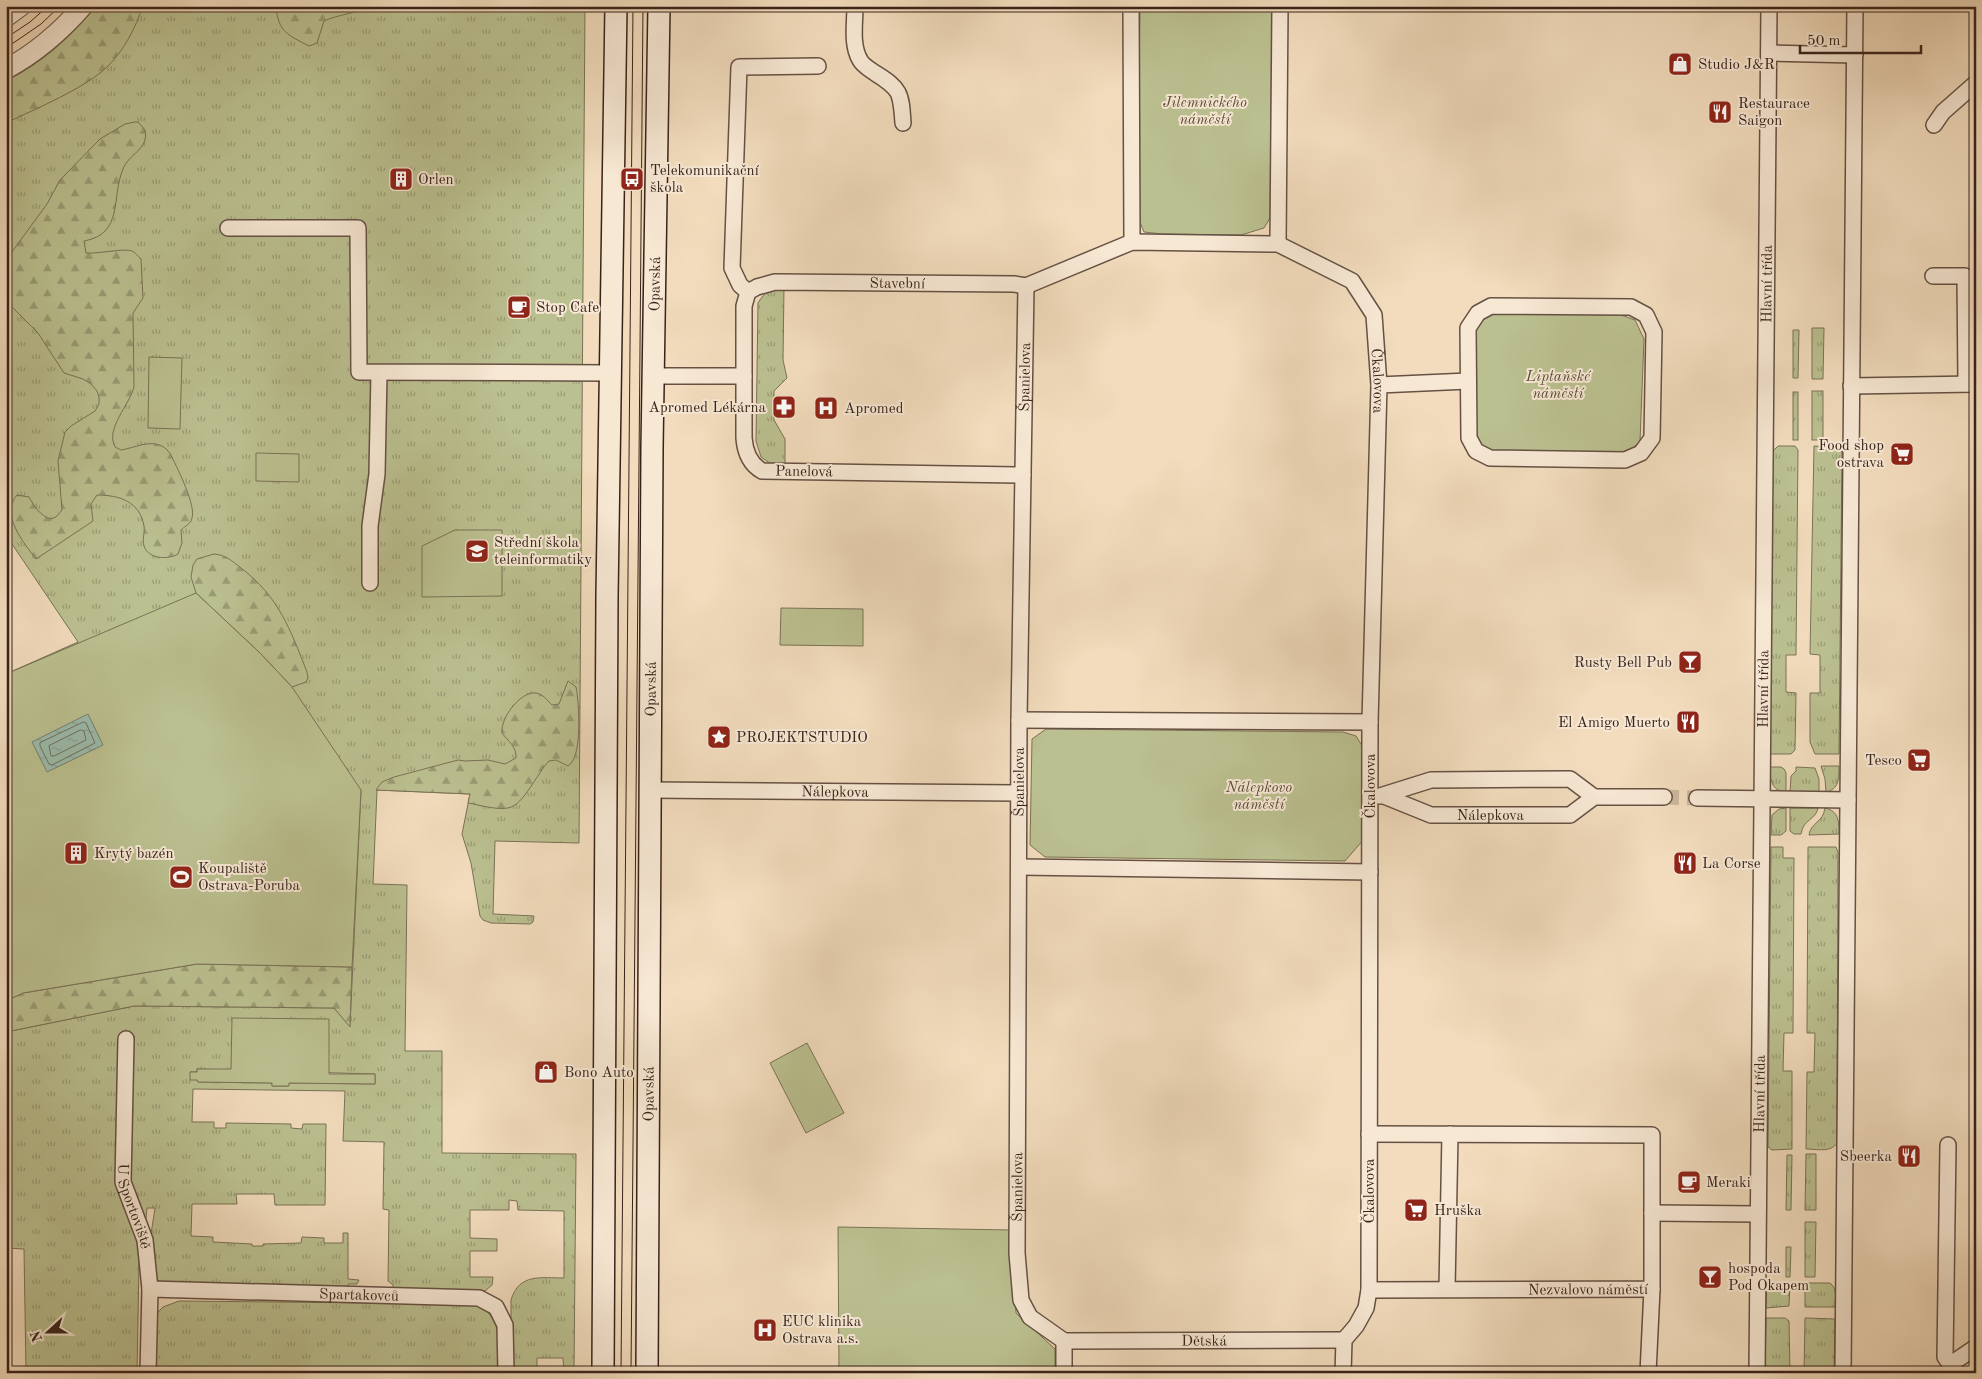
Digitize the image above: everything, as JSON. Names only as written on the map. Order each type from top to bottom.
[{"type":"main road","points":[[603,1373],[607,596],[616,6]]},
{"type":"main road","name":"Opavská","points":[[647,1373],[653,376],[659,6]]},
{"type":"street","points":[[6,17],[21,6]]},
{"type":"street","points":[[6,69],[21,61],[50,39],[83,6]]},
{"type":"street","points":[[855,6],[854,42],[860,60],[868,68],[888,81],[900,94],[903,123]]},
{"type":"street","points":[[1131,6],[1132,242]]},
{"type":"street","points":[[1026,286],[1132,242],[1278,244],[1280,6]]},
{"type":"street","name":"Hlavní třída","points":[[1756,1373],[1769,6]]},
{"type":"street","points":[[1843,1373],[1855,6]]},
{"type":"street","points":[[1769,53],[1855,55]]},
{"type":"street","points":[[748,292],[740,285],[732,268],[739,67],[818,66]]},
{"type":"street","points":[[1934,125],[1943,112],[1976,82]]},
{"type":"street","points":[[228,228],[358,228],[359,372],[610,373]]},
{"type":"street","name":"Čkalovova","points":[[1278,244],[1352,281],[1374,316],[1379,385],[1370,722],[1377,796],[1370,872],[1369,1290],[1366,1308],[1356,1326],[1344,1340]]},
{"type":"street","points":[[1851,386],[1971,384],[1965,276],[1933,276]]},
{"type":"street","name":"Stavební","points":[[748,292],[766,283],[1014,284],[1026,286]]},
{"type":"street","name":"Španielova","points":[[1026,286],[1019,720],[1018,1263],[1021,1300],[1030,1317],[1064,1341]]},
{"type":"street","name":"Panelová","points":[[748,292],[744,306],[744,446],[751,461],[762,471],[1023,476]]},
{"type":"street","points":[[1491,306],[1631,307],[1646,315],[1654,332],[1652,438],[1641,453],[1625,460],[1490,458],[1476,451],[1469,438],[1468,381],[1468,328],[1478,313],[1491,306]]},
{"type":"street","points":[[370,582],[370,526],[377,474],[379,372]]},
{"type":"street","points":[[653,376],[744,376]]},
{"type":"street","points":[[1379,385],[1468,381]]},
{"type":"street","points":[[1019,720],[1370,722]]},
{"type":"street","points":[[1377,796],[1431,780],[1570,779],[1594,797],[1664,797]]},
{"type":"street","name":"Nálepkova","points":[[650,790],[1019,793]]},
{"type":"street","name":"Nálepkova","points":[[1377,796],[1431,815],[1570,815],[1594,797]]},
{"type":"street","points":[[1697,798],[1848,800]]},
{"type":"street","points":[[1019,867],[1370,872]]},
{"type":"street","name":"U Sportoviště","points":[[126,1040],[123,1182],[144,1240],[150,1289],[148,1373]]},
{"type":"street","name":"Nezvalovo náměstí","points":[[1369,1134],[1652,1135],[1652,1289],[1369,1290]]},
{"type":"street","points":[[1447,1289],[1450,1134]]},
{"type":"street","points":[[1948,1145],[1946,1357],[1953,1369],[1976,1347]]},
{"type":"street","points":[[1652,1213],[1757,1214]]},
{"type":"street","name":"Spartakovců","points":[[150,1289],[479,1298],[496,1307],[505,1325],[506,1373]]},
{"type":"street","points":[[1648,1373],[1652,1289]]},
{"type":"street","points":[[1343,1373],[1344,1340]]},
{"type":"street","name":"Dětská","points":[[1064,1341],[1344,1340]]},
{"type":"street","points":[[1064,1341],[1064,1373]]},
{"type":"green space","points":[[96,6],[585,6],[579,843],[495,841],[493,914],[534,916],[533,922],[530,924],[491,923],[483,920],[480,916],[471,863],[462,834],[470,794],[377,790],[373,884],[407,885],[405,1051],[442,1051],[442,1153],[576,1154],[574,1373],[564,1373],[563,1358],[537,1358],[537,1373],[511,1373],[511,1300],[519,1285],[525,1281],[539,1278],[564,1278],[564,1211],[518,1210],[517,1201],[509,1200],[509,1210],[470,1210],[470,1238],[497,1239],[497,1251],[470,1251],[470,1277],[493,1277],[492,1285],[485,1291],[393,1290],[393,1285],[388,1281],[389,1210],[383,1209],[384,1142],[343,1141],[345,1091],[193,1089],[192,1122],[214,1122],[214,1128],[226,1128],[226,1123],[291,1124],[291,1128],[302,1129],[303,1124],[326,1124],[325,1205],[275,1205],[274,1194],[236,1194],[237,1204],[192,1204],[191,1236],[213,1237],[213,1242],[263,1246],[263,1244],[301,1243],[302,1237],[324,1238],[324,1243],[343,1243],[343,1233],[348,1233],[348,1279],[359,1280],[357,1284],[348,1284],[348,1290],[160,1283],[155,1275],[150,1257],[155,1208],[147,1208],[142,1261],[139,1263],[137,1373],[6,1373],[6,1371],[26,1371],[24,1249],[6,1248],[6,1032],[134,1006],[334,1008],[350,1026],[361,790],[54,654],[6,674],[78,642],[6,535],[6,81],[44,58],[66,39]],"holes":[[[197,1069],[375,1074],[375,1084],[289,1083],[288,1086],[272,1086],[272,1083],[198,1082],[190,1072],[197,1072]]]},
{"type":"green space","points":[[96,6],[143,6],[133,30],[120,53],[108,66],[87,82],[60,98],[6,123],[6,81],[44,58]]},
{"type":"green space","points":[[276,6],[370,6],[324,21],[317,43],[309,46],[285,32],[279,22]]},
{"type":"green space","name":"Jilemnického náměstí","points":[[1140,6],[1272,6],[1270,218],[1264,228],[1241,235],[1144,232],[1137,215]]},
{"type":"green space","points":[[138,122],[145,130],[144,142],[123,169],[111,223],[97,237],[84,241],[86,253],[128,250],[134,252],[141,259],[143,298],[133,313],[134,387],[113,432],[113,440],[115,447],[121,450],[155,444],[167,450],[186,488],[193,512],[192,518],[181,530],[182,543],[178,554],[164,558],[154,556],[144,546],[144,526],[138,511],[121,498],[97,495],[91,504],[93,521],[36,559],[15,528],[11,511],[12,503],[17,495],[29,497],[40,513],[51,519],[56,517],[62,510],[58,461],[65,432],[95,411],[99,404],[99,397],[91,384],[83,379],[64,373],[38,333],[6,301],[6,260],[47,204],[60,180],[100,139],[125,124]]},
{"type":"green space","points":[[784,287],[783,360],[787,378],[774,391],[774,420],[785,439],[785,468],[775,467],[761,457],[756,441],[758,303],[769,291]]},
{"type":"green space","name":"Liptaňské náměstí","points":[[1488,313],[1621,315],[1635,320],[1644,339],[1640,441],[1630,451],[1615,457],[1493,455],[1479,448],[1472,435],[1473,335],[1479,322]]},
{"type":"green space","points":[[1812,328],[1824,328],[1823,379],[1812,379]]},
{"type":"green space","points":[[1793,330],[1799,330],[1798,378],[1793,378]]},
{"type":"green space","points":[[149,357],[182,358],[180,429],[148,428]]},
{"type":"green space","points":[[1812,391],[1823,391],[1823,440],[1812,440]]},
{"type":"green space","points":[[1793,392],[1798,392],[1798,440],[1793,440]]},
{"type":"green space","points":[[1778,446],[1795,446],[1798,450],[1796,655],[1786,655],[1786,692],[1796,693],[1795,750],[1791,754],[1770,754],[1773,451]]},
{"type":"green space","points":[[1814,446],[1836,447],[1842,452],[1839,754],[1815,754],[1810,742],[1810,693],[1820,693],[1820,655],[1810,654]]},
{"type":"green space","points":[[256,453],[299,454],[299,482],[256,481]]},
{"type":"green space","points":[[455,530],[502,530],[502,596],[422,597],[422,546]]},
{"type":"green space","points":[[214,554],[225,557],[241,568],[265,590],[274,602],[289,628],[301,656],[307,672],[308,678],[306,682],[292,687],[260,653],[196,593],[191,577],[193,565],[197,559]]},
{"type":"green space","name":"Koupaliště Ostrava-Poruba","points":[[196,593],[260,653],[292,687],[361,790],[352,967],[197,964],[23,993],[6,1001],[6,674]]},
{"type":"green space","points":[[781,608],[863,609],[863,646],[780,645]]},
{"type":"green space","points":[[568,681],[576,687],[578,705],[578,741],[573,761],[568,766],[556,760],[549,761],[525,795],[514,806],[498,808],[468,803],[470,794],[376,790],[382,782],[394,777],[458,760],[488,760],[505,764],[516,758],[514,747],[502,733],[504,721],[512,707],[524,696],[536,693],[552,705],[559,704]]},
{"type":"green space","name":"Nálepkovo náměstí","points":[[1046,729],[1343,732],[1356,736],[1364,749],[1364,839],[1345,861],[1045,857],[1030,845],[1032,739]]},
{"type":"green space","points":[[1821,766],[1839,766],[1836,786],[1830,791],[1826,792]]},
{"type":"green space","points":[[1770,767],[1781,767],[1784,769],[1786,773],[1786,792],[1777,789],[1772,784]]},
{"type":"green space","points":[[1796,767],[1815,768],[1819,779],[1819,793],[1790,793],[1791,776],[1796,771]]},
{"type":"green space","points":[[1786,808],[1786,831],[1781,835],[1771,835],[1772,815],[1779,809]]},
{"type":"green space","points":[[1790,808],[1818,808],[1815,815],[1804,825],[1801,834],[1794,834],[1790,831]]},
{"type":"green space","points":[[1825,808],[1830,809],[1836,814],[1839,834],[1809,835],[1812,827],[1822,817]]},
{"type":"green space","points":[[1771,847],[1783,847],[1783,858],[1794,858],[1793,1033],[1784,1033],[1783,1071],[1792,1071],[1792,1149],[1772,1150],[1768,1147]]},
{"type":"green space","points":[[1808,847],[1836,847],[1838,852],[1837,1143],[1831,1148],[1823,1150],[1806,1149],[1807,1072],[1814,1072],[1815,1033],[1807,1033]]},
{"type":"green space","points":[[197,964],[352,967],[350,1027],[334,1008],[134,1006],[6,1032],[6,1001],[23,993]]},
{"type":"green space","points":[[232,1018],[329,1019],[329,1074],[375,1074],[375,1084],[289,1083],[289,1086],[272,1086],[272,1083],[198,1082],[197,1080],[190,1080],[190,1072],[197,1072],[197,1069],[231,1069]]},
{"type":"green space","points":[[807,1043],[844,1113],[806,1133],[770,1063]]},
{"type":"green space","points":[[1806,1154],[1816,1154],[1816,1210],[1805,1210]]},
{"type":"green space","points":[[1787,1155],[1792,1155],[1791,1210],[1786,1210]]},
{"type":"green space","points":[[1805,1222],[1816,1222],[1815,1277],[1805,1277]]},
{"type":"green space","points":[[838,1227],[1011,1230],[1016,1313],[1055,1349],[1055,1373],[839,1373]]},
{"type":"green space","points":[[1786,1247],[1791,1247],[1790,1277],[1786,1277]]},
{"type":"green space","points":[[1805,1283],[1830,1283],[1833,1285],[1836,1297],[1835,1307],[1805,1307]]},
{"type":"green space","points":[[1767,1284],[1790,1285],[1789,1306],[1766,1308]]},
{"type":"green space","points":[[179,1301],[474,1304],[484,1309],[491,1316],[498,1332],[498,1373],[150,1373],[156,1314],[163,1307]]},
{"type":"green space","points":[[1766,1318],[1785,1318],[1789,1321],[1790,1373],[1765,1373]]},
{"type":"green space","points":[[1805,1318],[1835,1319],[1834,1373],[1804,1373]]},
{"type":"water","points":[[88,714],[103,745],[47,772],[32,742]]},
{"type":"tunnel","points":[[1664,797],[1697,798]]},
{"type":"tram line","points":[[6,38],[30,22],[48,6]]},
{"type":"tram line","points":[[6,48],[41,24],[60,6]]},
{"type":"tram line","points":[[621,1373],[633,6]]},
{"type":"tram line","points":[[631,1373],[643,6]]},
{"type":"place","name":"Studio J&R","points":[[1680,64]]},
{"type":"place","name":"Restaurace Saigon","points":[[1720,112]]},
{"type":"place","name":"Orlen","points":[[401,179]]},
{"type":"place","name":"Telekomunikační škola","points":[[632,179]]},
{"type":"place","name":"Stop Cafe","points":[[519,307]]},
{"type":"place","name":"Apromed Lékárna","points":[[784,407]]},
{"type":"place","name":"Apromed","points":[[826,408]]},
{"type":"place","name":"Food shop ostrava","points":[[1902,454]]},
{"type":"place","name":"Střední škola teleinformatiky","points":[[477,551]]},
{"type":"place","name":"Rusty Bell Pub","points":[[1690,662]]},
{"type":"place","name":"El Amigo Muerto","points":[[1688,722]]},
{"type":"place","name":"PROJEKTSTUDIO","points":[[719,737]]},
{"type":"place","name":"Tesco","points":[[1919,760]]},
{"type":"place","name":"Krytý bazén","points":[[76,853]]},
{"type":"place","name":"La Corse","points":[[1685,863]]},
{"type":"place","name":"Koupaliště Ostrava-Poruba","points":[[181,877]]},
{"type":"place","name":"Bono Auto","points":[[546,1072]]},
{"type":"place","name":"Sbeerka","points":[[1909,1156]]},
{"type":"place","name":"Meraki","points":[[1689,1182]]},
{"type":"place","name":"Hruška","points":[[1416,1210]]},
{"type":"place","name":"hospoda Pod Okapem","points":[[1710,1277]]},
{"type":"place","name":"EUC klinika Ostrava a.s.","points":[[765,1330]]}]
